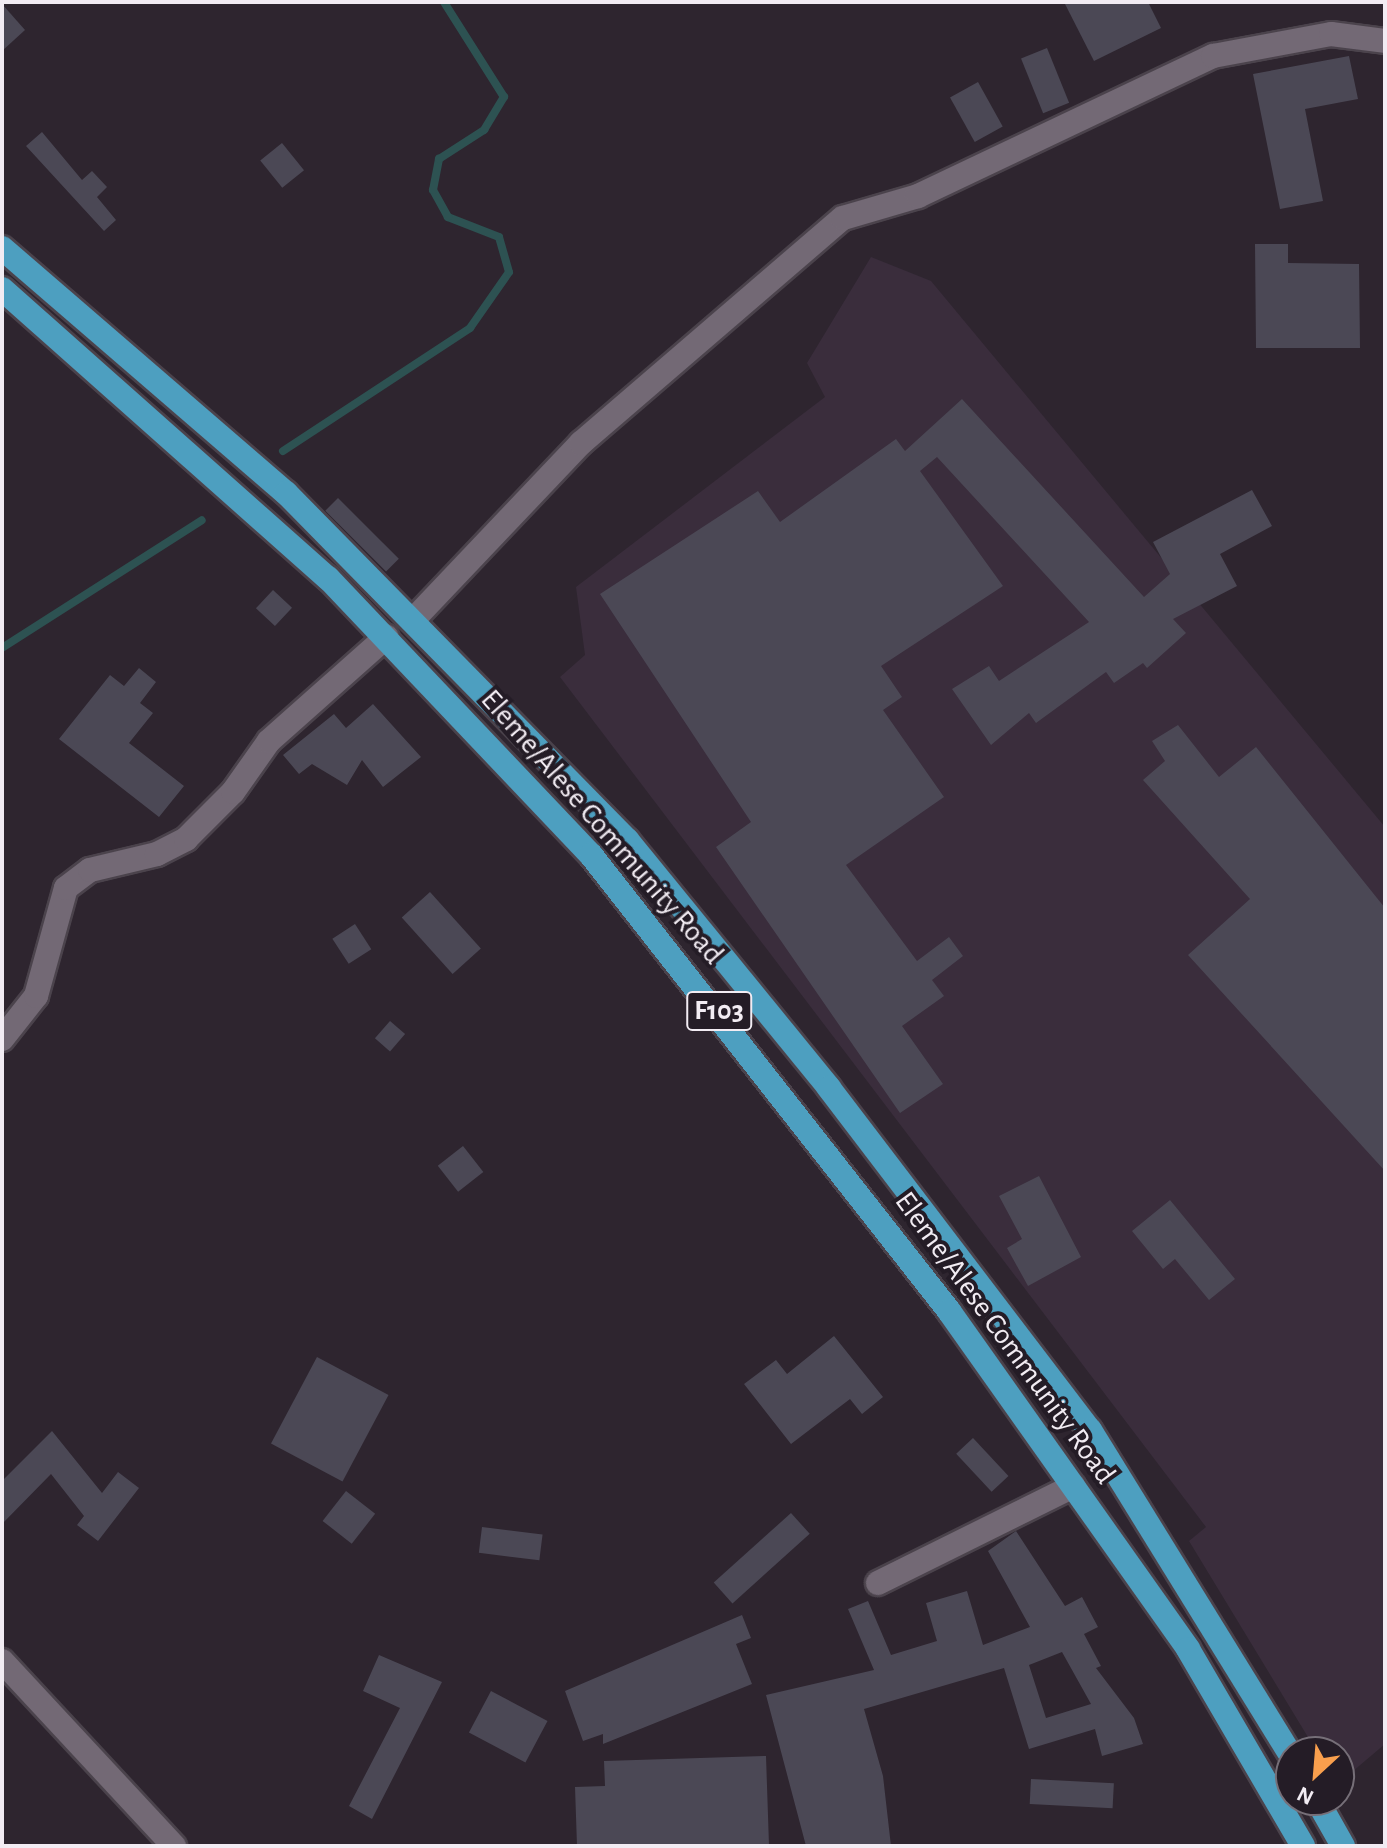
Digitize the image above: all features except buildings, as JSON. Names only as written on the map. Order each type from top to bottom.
[{"type":"main road","name":"Eleme/Alese Community Road","points":[[2,248],[220,433],[414,619],[627,840],[1000,1307],[1176,1562],[1280,1736]]},
{"type":"main road","name":"Eleme/Alese Community Road","points":[[2,289],[199,459],[386,637],[591,855],[700,987],[949,1311],[1188,1649],[1303,1846]]},
{"type":"main road","points":[[1326,1816],[1343,1846]]},
{"type":"street","points":[[414,619],[581,443],[843,218],[918,196],[1213,56],[1331,34],[1385,41]]},
{"type":"street","points":[[2,1039],[36,996],[66,888],[90,870],[186,839],[269,741],[386,637]]},
{"type":"street","points":[[878,1583],[1073,1486]]},
{"type":"street","points":[[2,1661],[174,1846]]},
{"type":"shaded area","points":[[871,257],[931,281],[1385,827],[1385,1744],[1355,1769],[1355,1736],[1307,1736],[1189,1541],[1206,1527],[560,677],[585,655],[576,587],[825,397],[807,363]]},
{"type":"waterway","points":[[283,451],[470,328],[509,272],[499,237],[448,217],[433,190],[439,159],[484,130],[504,97],[444,2]]},
{"type":"waterway","points":[[2,648],[202,520]]}]
